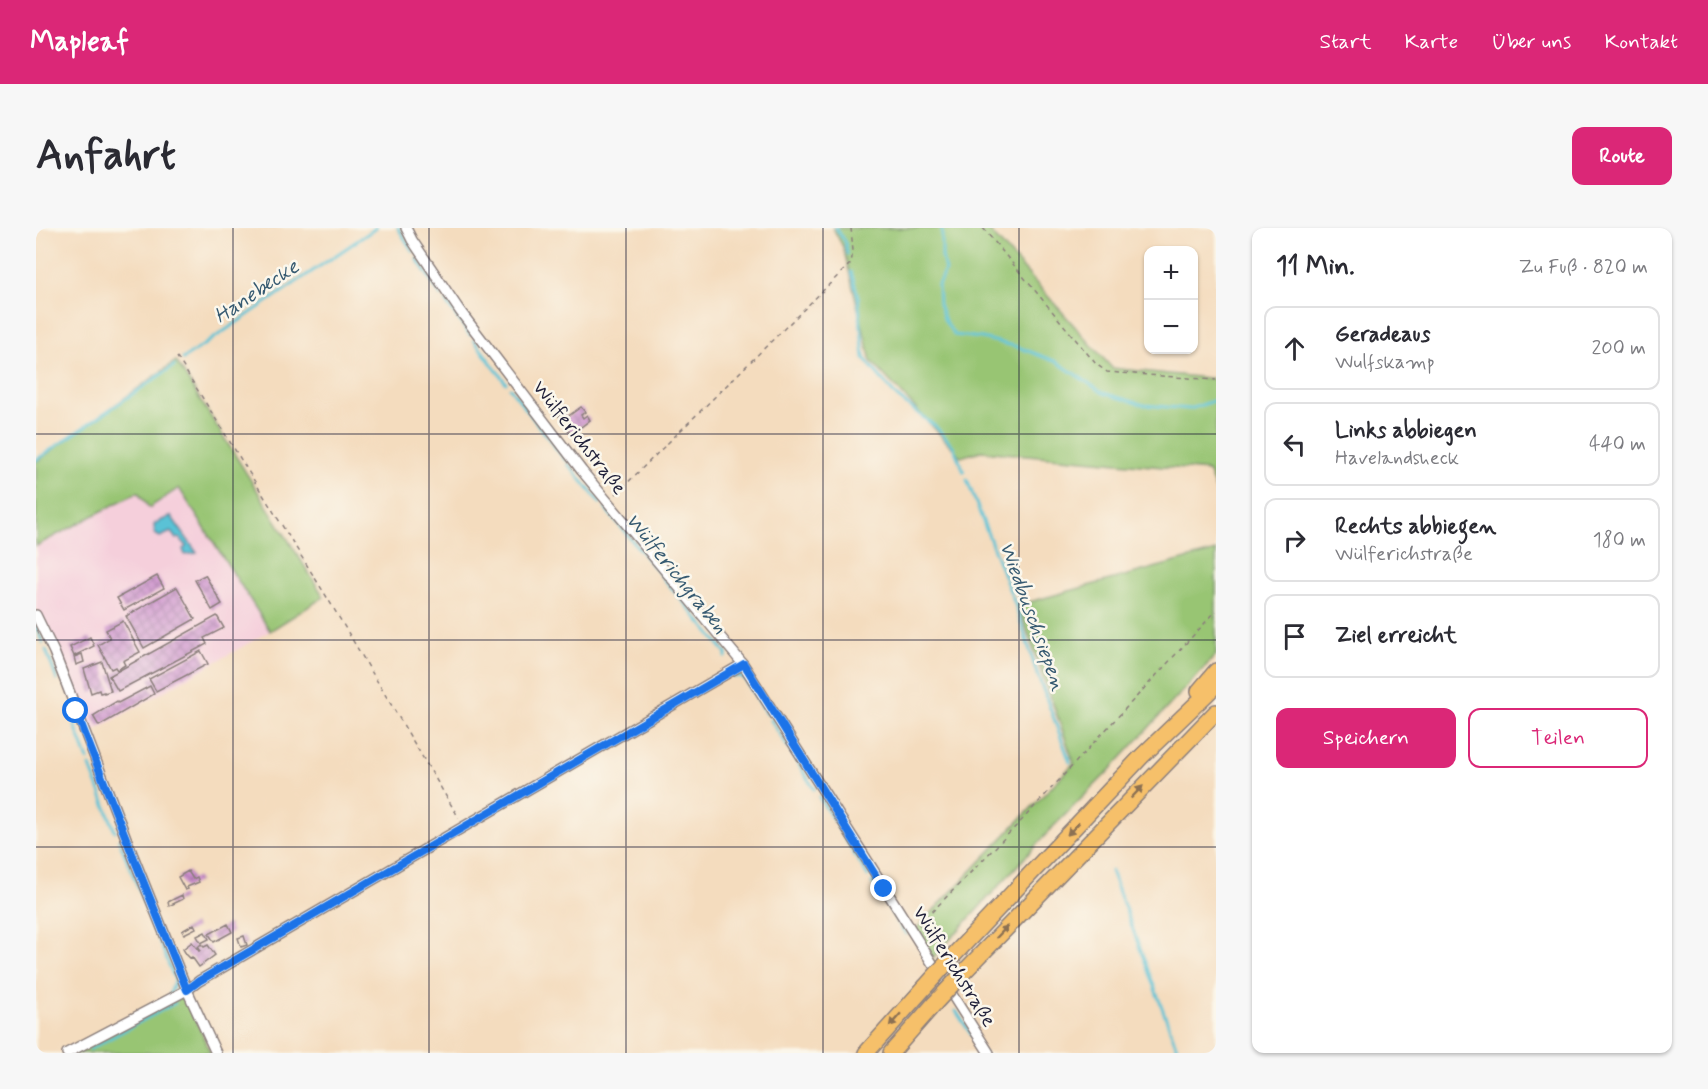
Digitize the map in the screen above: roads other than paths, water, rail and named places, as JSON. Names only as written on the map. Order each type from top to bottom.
[{"type":"highway","points":[[866,1053],[952,957],[1142,756],[1216,671]]},
{"type":"highway","points":[[1142,756],[1216,685]]},
{"type":"highway","points":[[891,1053],[962,974],[1216,712]]},
{"type":"highway","points":[[1162,766],[1195,744],[1216,724]]},
{"type":"street","name":"Wülferichstraße","points":[[406,228],[467,320],[582,471],[744,664],[989,1053]]},
{"type":"street","points":[[36,615],[54,652],[187,990],[216,1053]]},
{"type":"street","points":[[67,1053],[187,990],[744,664]]},
{"type":"water","points":[[171,516],[197,553],[185,555],[183,549],[186,547],[185,544],[180,538],[176,539],[171,532],[160,537],[155,534],[154,524]]},
{"type":"waterway","name":"Hanebecke","points":[[183,359],[376,228]]},
{"type":"waterway","name":"Wülferichgraben","points":[[398,228],[413,252]]},
{"type":"waterway","name":"Wiedbuschsiepen","points":[[836,228],[845,242],[847,254]]},
{"type":"waterway","points":[[942,228],[942,257],[945,270],[938,285],[939,304],[945,321],[954,335],[982,338],[1018,347],[1057,362],[1103,393],[1144,405],[1190,409],[1216,400]]},
{"type":"waterway","name":"Wülferichgraben","points":[[417,259],[441,296]]},
{"type":"waterway","name":"Wiedbuschsiepen","points":[[851,272],[858,296],[864,358],[897,397],[936,427],[953,446],[964,472]]},
{"type":"waterway","name":"Wülferichgraben","points":[[446,302],[470,335]]},
{"type":"waterway","name":"Wülferichgraben","points":[[474,340],[506,383]]},
{"type":"waterway","name":"Hanebecke","points":[[36,460],[175,365]]},
{"type":"waterway","name":"Wülferichgraben","points":[[510,388],[565,460]]},
{"type":"waterway","name":"Wülferichgraben","points":[[568,464],[600,503]]},
{"type":"waterway","name":"Wiedbuschsiepen","points":[[967,480],[1015,604],[1036,670],[1070,762]]},
{"type":"waterway","name":"Wülferichgraben","points":[[605,508],[726,653],[726,657]]},
{"type":"waterway","name":"Hanebecke","points":[[36,627],[43,643]]},
{"type":"waterway","name":"Hanebecke","points":[[46,650],[57,680]]},
{"type":"waterway","name":"Wülferichgraben","points":[[734,677],[744,678],[767,714]]},
{"type":"waterway","name":"Wülferichgraben","points":[[771,720],[814,789]]},
{"type":"waterway","name":"Hanebecke","points":[[75,726],[88,760]]},
{"type":"waterway","name":"Hanebecke","points":[[90,766],[115,831]]},
{"type":"waterway","name":"Wülferichgraben","points":[[819,797],[834,821]]},
{"type":"waterway","name":"Wülferichgraben","points":[[837,826],[868,876]]},
{"type":"waterway","name":"Hanebecke","points":[[119,840],[175,980],[170,994]]},
{"type":"waterway","name":"Wiedbuschsiepen","points":[[1111,871],[1179,1053]]},
{"type":"waterway","name":"Wülferichgraben","points":[[872,882],[906,934]]},
{"type":"waterway","name":"Hanebecke","points":[[90,1049],[175,1003]]},
{"type":"waterway","points":[[956,1011],[983,1053]]}]
